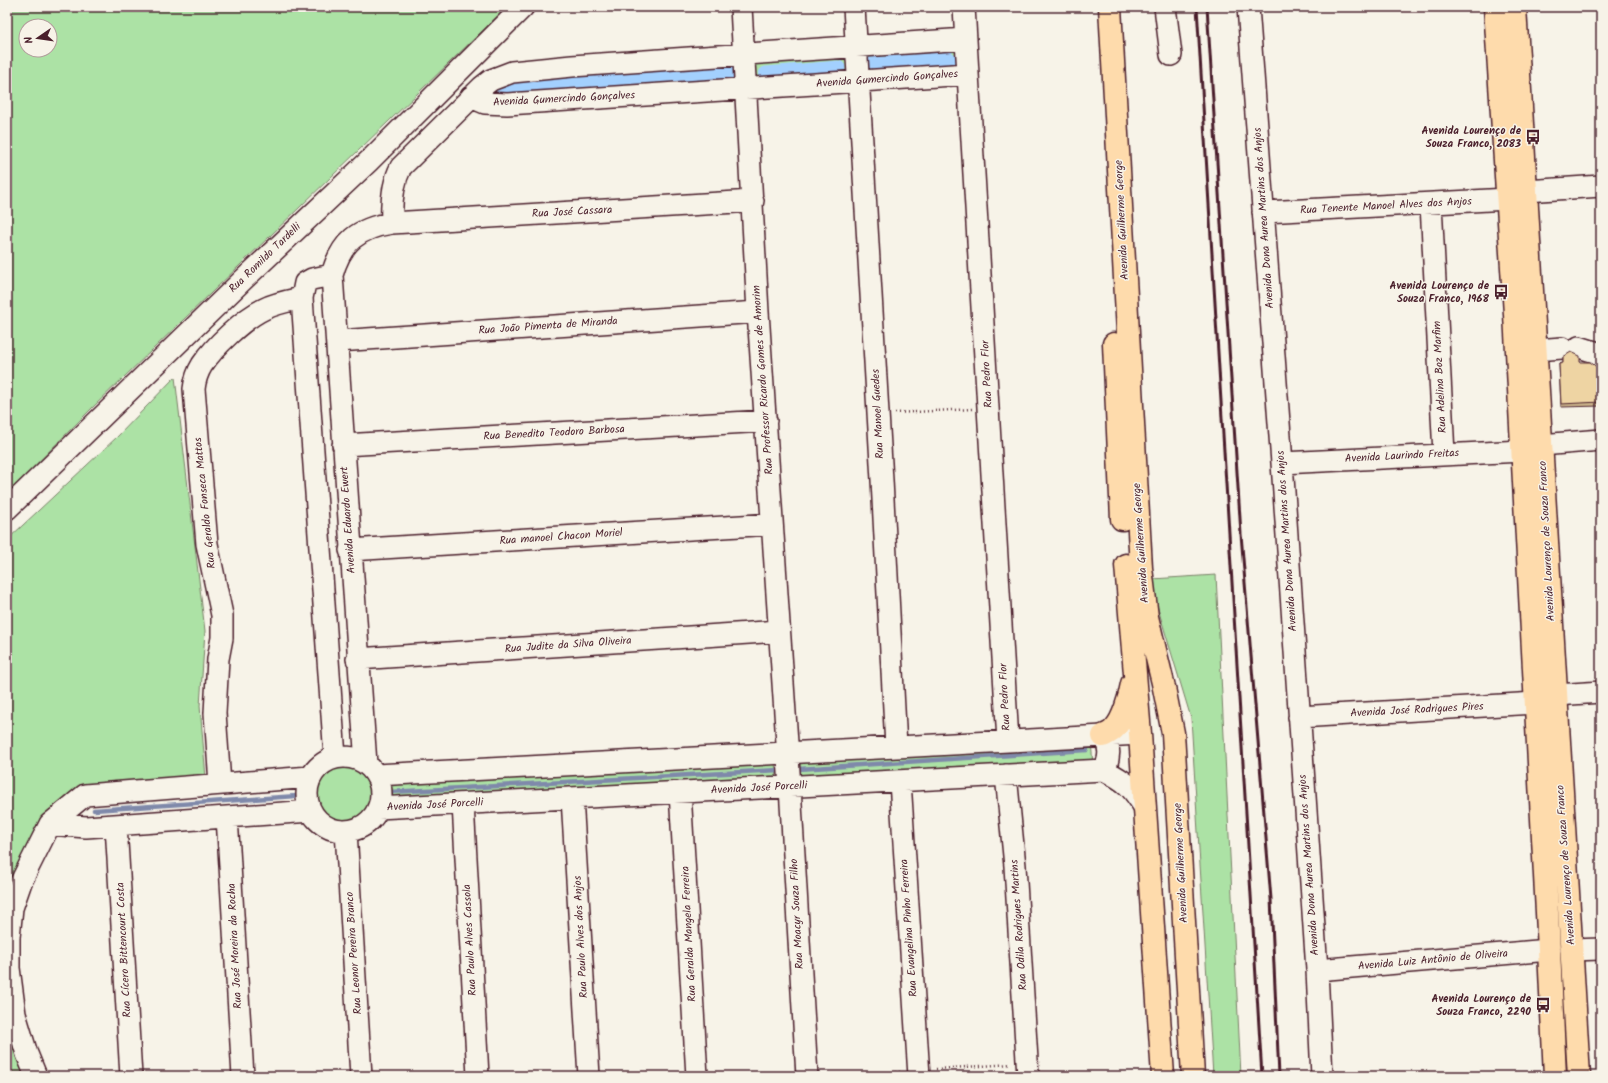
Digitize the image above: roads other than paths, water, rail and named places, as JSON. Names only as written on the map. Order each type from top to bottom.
[{"type":"main road","name":"Avenida Guilherme George","points":[[1096,7],[1123,530],[1140,734],[1163,1076]]},
{"type":"main road","name":"Avenida Guilherme George","points":[[1110,7],[1140,568],[1147,617],[1163,682],[1173,733],[1193,1076]]},
{"type":"main road","name":"Avenida Lourenço de Souza Franco","points":[[1495,7],[1536,350],[1532,448],[1535,703],[1555,1076]]},
{"type":"main road","name":"Avenida Lourenço de Souza Franco","points":[[1515,7],[1517,195],[1532,448],[1556,695],[1579,1076]]},
{"type":"main road","points":[[1103,736],[1115,729],[1120,720],[1130,694],[1134,671]]},
{"type":"main road","points":[[1140,734],[1158,732],[1165,740],[1177,806]]},
{"type":"street","name":"Rua Romildo Tardelli","points":[[7,509],[248,274],[368,161],[523,7]]},
{"type":"street","name":"Rua Professor Ricardo Gomes de Amorim","points":[[741,7],[758,312],[788,753]]},
{"type":"street","name":"Rua Manoel Guedes","points":[[854,7],[896,747]]},
{"type":"street","name":"Rua Pedro Flor","points":[[964,7],[1008,741]]},
{"type":"street","points":[[1165,7],[1171,55]]},
{"type":"street","name":"Avenida Dona Aurea Martins dos Anjos","points":[[1248,7],[1282,463],[1317,970],[1322,1076]]},
{"type":"street","name":"Avenida Gumercindo Gonçalves","points":[[966,40],[572,66],[512,72],[491,80],[471,97],[485,103],[507,104],[968,74]]},
{"type":"street","points":[[392,223],[392,194],[395,177],[401,167],[471,97]]},
{"type":"street","name":"Rua Tenente Manoel Alves dos Anjos","points":[[1263,212],[1431,204],[1601,186]]},
{"type":"street","name":"Rua José Cassara","points":[[332,275],[339,256],[361,231],[373,226],[392,223],[753,201]]},
{"type":"street","name":"Rua Adelina Boz Marfim","points":[[1431,204],[1444,454]]},
{"type":"street","points":[[332,275],[312,279],[305,283],[302,298],[334,757]]},
{"type":"street","name":"Avenida Eduardo Ewert","points":[[332,275],[338,341],[357,659],[371,770]]},
{"type":"street","name":"Rua Geraldo Fonseca Mattos","points":[[220,784],[215,713],[218,666],[222,638],[222,615],[207,544],[194,389],[196,376],[202,365],[227,338],[245,322],[262,310],[275,304],[302,298]]},
{"type":"street","name":"Rua João Pimenta de Miranda","points":[[338,341],[758,312]]},
{"type":"street","points":[[1536,350],[1570,348],[1595,352],[1601,359]]},
{"type":"street","name":"Rua Benedito Teodoro Barbosa","points":[[343,444],[766,421]]},
{"type":"street","name":"Avenida Laurindo Freitas","points":[[1282,463],[1532,448],[1601,440]]},
{"type":"street","name":"Rua manoel Chacon Moriel","points":[[350,550],[772,524]]},
{"type":"street","name":"Rua Judite da Silva Oliveira","points":[[357,659],[779,631]]},
{"type":"street","points":[[1556,695],[1601,692]]},
{"type":"street","name":"Avenida José Rodrigues Pires","points":[[1299,718],[1535,703]]},
{"type":"street","points":[[371,770],[788,753],[1140,734]]},
{"type":"street","points":[[1103,736],[1109,749],[1109,756],[1104,770],[1125,780],[1145,808]]},
{"type":"street","name":"Rua Moacyr Souza Filho","points":[[788,753],[807,1076]]},
{"type":"street","points":[[345,756],[356,758],[371,770],[381,796],[378,808],[371,819],[364,825],[346,831],[333,829],[321,823],[311,811],[306,795],[310,777],[316,768],[334,757],[345,756]]},
{"type":"street","name":"Avenida José Porcelli","points":[[378,808],[1104,770]]},
{"type":"street","name":"Rua Odila Rodrigues Martins","points":[[1006,775],[1016,866],[1028,1076]]},
{"type":"street","points":[[36,1076],[27,1054],[15,1014],[9,968],[9,937],[12,908],[21,882],[50,824],[85,795],[310,777]]},
{"type":"street","name":"Rua Evangelina Pinho Ferreira","points":[[900,781],[919,1076]]},
{"type":"street","name":"Rua Geralda Mangela Ferreira","points":[[680,792],[697,1076]]},
{"type":"street","points":[[85,795],[82,817],[86,827]]},
{"type":"street","name":"Rua Paulo Alves dos Anjos","points":[[572,798],[589,1076]]},
{"type":"street","name":"Rua Paulo Alves Cassola","points":[[463,804],[478,1076]]},
{"type":"street","points":[[50,824],[86,827],[311,811]]},
{"type":"street","name":"Rua José Moreira da Rocha","points":[[227,817],[243,1076]]},
{"type":"street","name":"Rua Cícero Bittencourt Costa","points":[[116,825],[131,1076]]},
{"type":"street","name":"Rua Leonor Pereira Branco","points":[[346,831],[361,1076]]},
{"type":"street","points":[[1571,950],[1601,949]]},
{"type":"street","name":"Avenida Luiz Antônio de Oliveira","points":[[1317,970],[1549,950]]},
{"type":"waterway","points":[[869,65],[949,59]]},
{"type":"waterway","points":[[766,74],[838,68]]},
{"type":"waterway","points":[[503,89],[729,73]]},
{"type":"waterway","points":[[799,769],[1087,750]]},
{"type":"waterway","points":[[390,792],[779,770]]},
{"type":"waterway","points":[[94,810],[297,796]]},
{"type":"railway","points":[[1197,7],[1262,1076]]},
{"type":"railway","points":[[1207,7],[1241,534],[1271,899],[1279,1076]]},
{"type":"place","name":"Avenida Lourenço de Souza Franco, 2083","points":[[1533,137]]},
{"type":"place","name":"Avenida Lourenço de Souza Franco, 1968","points":[[1501,292]]},
{"type":"place","name":"Avenida Lourenço de Souza Franco, 2290","points":[[1543,1005]]}]
